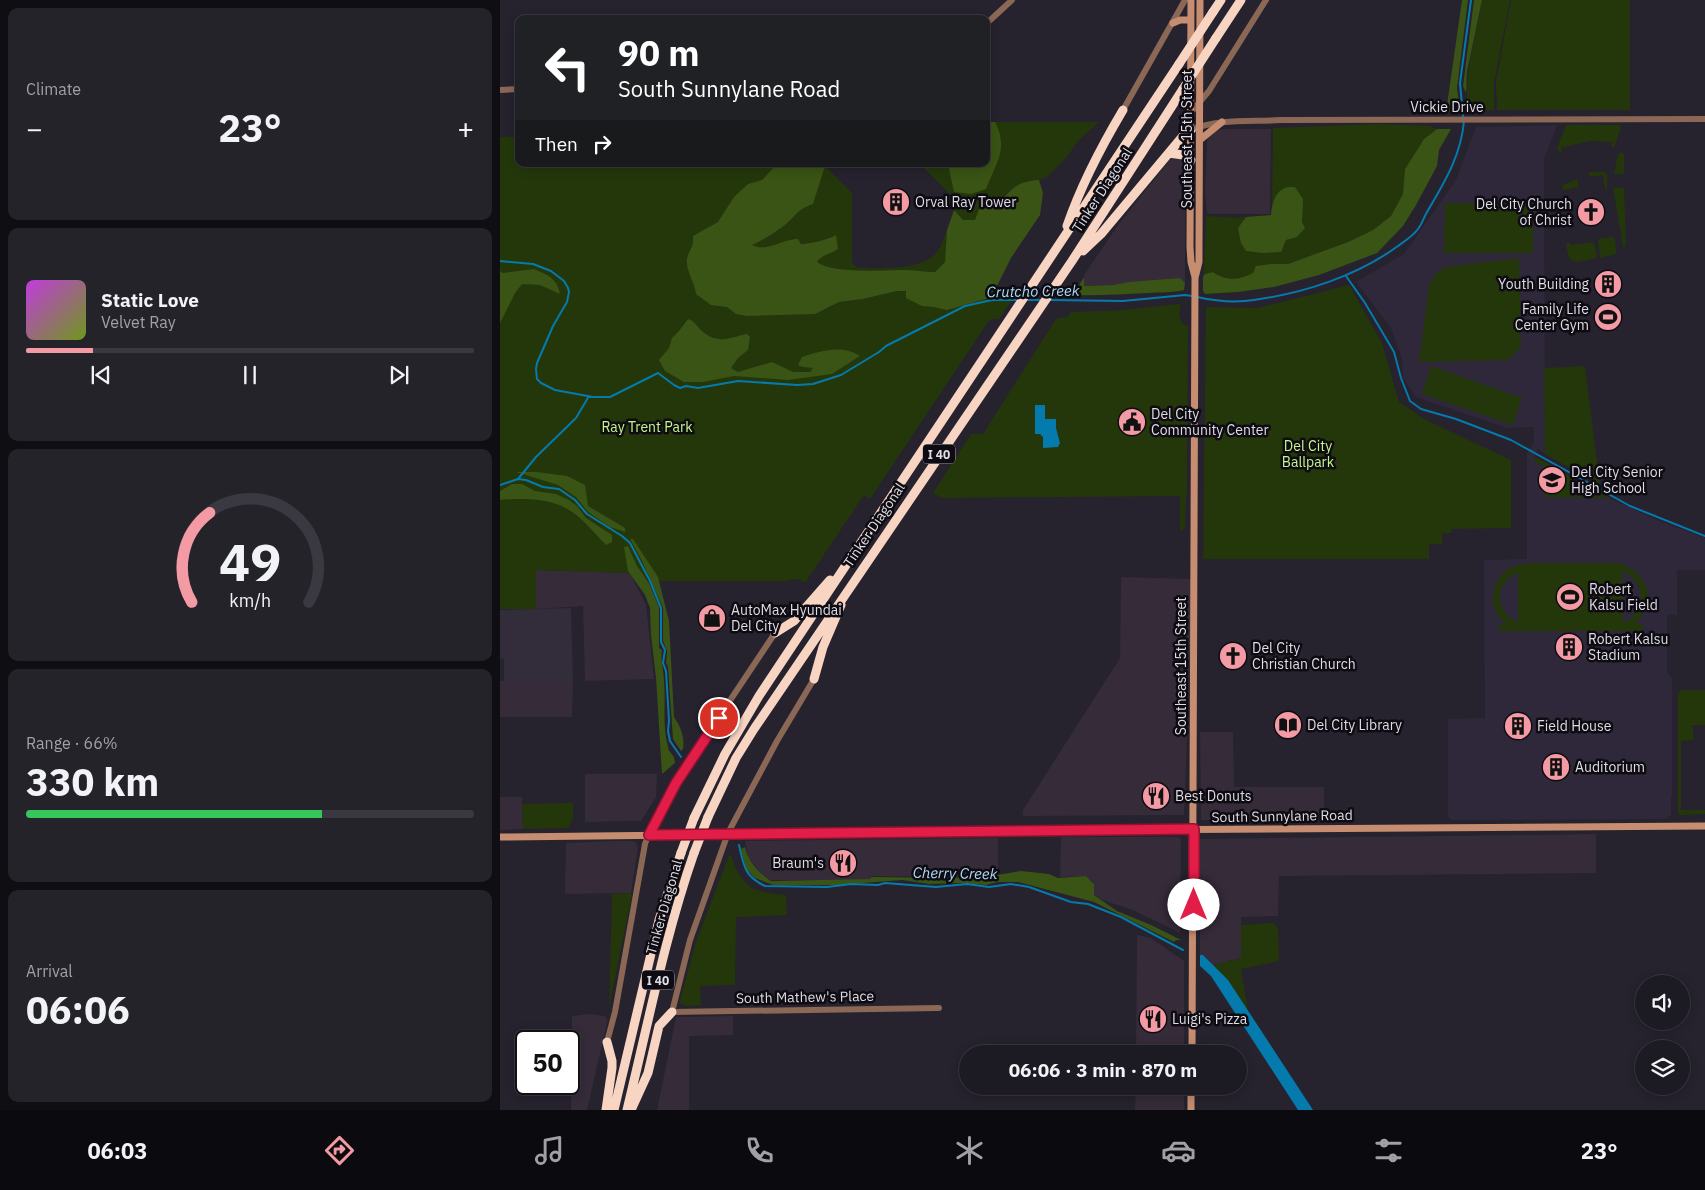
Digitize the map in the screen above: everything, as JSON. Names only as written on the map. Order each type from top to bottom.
[{"type":"highway","name":"Tinker Diagonal","points":[[614,1110],[659,920],[680,853],[694,818],[725,754],[744,721],[853,553],[1221,0]]},
{"type":"highway","name":"Tinker Diagonal","points":[[629,1110],[670,928],[681,890],[708,817],[736,758],[849,586],[1072,262],[1241,0]]},
{"type":"highway","points":[[1064,236],[1088,172],[1123,110]]},
{"type":"highway","points":[[1072,262],[1101,234],[1183,136],[1191,130]]},
{"type":"highway","points":[[1169,153],[1183,155],[1191,160]]},
{"type":"highway","points":[[775,633],[796,619],[853,553]]},
{"type":"highway","points":[[814,679],[823,647],[849,586]]},
{"type":"highway","points":[[629,1110],[648,1073],[659,1026],[672,1012]]},
{"type":"highway","points":[[606,1110],[612,1068],[607,1042]]},
{"type":"main road","name":"Southeast 15th Street","points":[[1191,0],[1190,247],[1195,278]]},
{"type":"main road","name":"Southeast 15th Street","points":[[1192,1045],[1195,278],[1199,262],[1201,140],[1200,0]]},
{"type":"main road","points":[[1173,24],[1180,20],[1191,20]]},
{"type":"main road","points":[[1201,140],[1222,122]]},
{"type":"main road","points":[[1191,204],[1199,204]]},
{"type":"main road","points":[[1190,247],[1199,247]]},
{"type":"main road","name":"South Sunnylane Road","points":[[500,837],[1194,829],[1705,826]]},
{"type":"main road","points":[[1191,1095],[1191,1110]]},
{"type":"street","points":[[990,20],[1012,0]]},
{"type":"street","points":[[1123,110],[1185,0]]},
{"type":"street","points":[[1192,111],[1221,72],[1266,0]]},
{"type":"street","points":[[500,90],[515,89]]},
{"type":"street","name":"Vickie Drive","points":[[1191,130],[1222,122],[1439,119],[1705,120]]},
{"type":"street","name":"Tinker Diagonal","points":[[607,1042],[645,844],[676,783],[775,633]]},
{"type":"street","points":[[672,1012],[690,940],[728,834],[777,741],[814,679]]},
{"type":"street","name":"South Mathew's Place","points":[[672,1012],[939,1008]]},
{"type":"shaded area","name":"Del City Senior High School","points":[[1557,125],[1544,159],[1545,454],[1538,449],[1534,457],[1609,498],[1659,521],[1705,538],[1705,570],[1677,570],[1677,615],[1667,615],[1667,671],[1672,678],[1671,815],[1666,819],[1453,820],[1449,818],[1448,814],[1448,719],[1485,718],[1484,560],[1527,559],[1527,453],[1534,443],[1534,427],[1507,428],[1416,397],[1403,378],[1402,359],[1391,328],[1356,282],[1404,254],[1456,180],[1476,127]]},
{"type":"shaded area","points":[[1271,129],[1270,214],[1207,214],[1205,192],[1207,141],[1209,136],[1218,130]]},
{"type":"shaded area","points":[[1172,157],[1185,157],[1185,283],[1084,286],[1084,275],[1118,225]]},
{"type":"shaded area","points":[[536,570],[630,573],[646,605],[654,679],[585,681],[583,606],[536,609]]},
{"type":"shaded area","points":[[1121,577],[1193,579],[1184,815],[1023,816],[1023,810],[1120,658]]},
{"type":"shaded area","points":[[571,608],[573,681],[504,681],[504,659],[500,658],[500,610]]},
{"type":"shaded area","points":[[500,681],[573,681],[572,717],[500,717]]},
{"type":"shaded area","points":[[1200,732],[1233,732],[1234,787],[1324,787],[1324,821],[1201,820]]},
{"type":"shaded area","points":[[585,774],[657,774],[656,797],[641,821],[585,822]]},
{"type":"shaded area","points":[[500,797],[522,797],[523,829],[500,830]]},
{"type":"shaded area","points":[[1596,834],[1596,873],[1279,876],[1278,916],[1241,917],[1241,958],[1213,965],[1204,955],[1200,955],[1200,839]]},
{"type":"shaded area","points":[[1061,837],[1178,837],[1181,839],[1180,933],[1133,910],[1102,900],[1094,894],[1094,883],[1086,876],[1060,877]]},
{"type":"shaded area","points":[[998,838],[998,874],[949,877],[871,876],[871,879],[855,880],[771,880],[762,874],[748,857],[745,841]]},
{"type":"shaded area","points":[[636,842],[638,848],[631,893],[565,894],[566,843]]},
{"type":"shaded area","points":[[1137,935],[1151,938],[1184,961],[1184,1045],[1136,1045]]},
{"type":"shaded area","points":[[590,1014],[605,1016],[607,1019],[587,1110],[571,1110],[571,1095],[580,1095],[580,1030],[572,1030],[572,1016]]},
{"type":"shaded area","points":[[733,1016],[733,1035],[689,1036],[689,1110],[657,1110],[676,1017]]},
{"type":"shaded area","points":[[1136,1095],[1184,1095],[1184,1110],[1135,1110]]},
{"type":"green space","points":[[1462,0],[1468,0],[1457,88],[1460,111],[1446,112]]},
{"type":"green space","points":[[1474,0],[1482,0],[1467,72],[1466,93],[1463,86]]},
{"type":"green space","points":[[1482,0],[1510,0],[1494,83],[1494,110],[1467,110],[1467,82]]},
{"type":"green space","points":[[1511,0],[1630,0],[1630,110],[1497,110],[1496,82]]},
{"type":"green space","points":[[990,122],[995,122],[1001,140],[1000,156],[986,189],[971,194],[954,192],[950,167],[990,167]]},
{"type":"green space","points":[[995,122],[1099,122],[1079,140],[1066,158],[1047,177],[1027,181],[1010,190],[1000,202],[975,220],[963,220],[954,210],[955,202],[953,197],[923,167],[994,169],[1001,146],[1000,135]]},
{"type":"green space","points":[[1379,124],[1429,126],[1437,129],[1424,139],[1405,169],[1403,194],[1391,216],[1373,230],[1348,242],[1288,264],[1271,264],[1246,277],[1219,277],[1213,272],[1204,275],[1206,216],[1246,217],[1238,229],[1286,240],[1297,237],[1276,196],[1272,206],[1273,128]]},
{"type":"green space","points":[[1566,125],[1620,125],[1621,127],[1614,148],[1611,146],[1612,142],[1590,141],[1561,148],[1562,152],[1560,153],[1557,148]]},
{"type":"green space","points":[[1437,129],[1451,129],[1439,150],[1437,166],[1403,226],[1377,253],[1319,275],[1274,287],[1205,294],[1203,291],[1203,277],[1205,274],[1213,272],[1227,278],[1243,277],[1253,273],[1256,266],[1288,264],[1348,242],[1373,230],[1391,216],[1403,194],[1405,169],[1424,139]]},
{"type":"green space","name":"Ray Trent Park","points":[[500,137],[515,137],[515,167],[774,167],[762,180],[748,184],[736,310],[825,310],[839,302],[863,299],[897,291],[986,296],[1017,293],[999,319],[993,319],[988,322],[870,499],[864,495],[805,583],[799,579],[784,581],[661,581],[630,573],[536,570],[536,609],[500,609]]},
{"type":"green space","points":[[1621,152],[1624,154],[1624,174],[1614,174],[1618,154]]},
{"type":"green space","points":[[774,167],[825,167],[813,204],[800,211],[777,231],[752,245],[763,247],[793,239],[798,239],[801,244],[805,244],[825,240],[836,235],[838,249],[817,262],[825,266],[846,270],[935,272],[945,262],[947,230],[954,210],[963,220],[975,220],[982,202],[1000,202],[1013,189],[1026,182],[1039,180],[1043,193],[1040,215],[1011,258],[994,292],[986,299],[947,310],[922,306],[906,298],[906,291],[897,291],[863,299],[839,302],[815,314],[747,316],[736,314],[727,307],[711,305],[696,294],[687,267],[687,259],[693,243],[693,236],[718,222],[734,197],[748,184],[762,180]]},
{"type":"green space","points":[[826,167],[852,193],[852,263],[858,268],[889,268],[921,263],[937,252],[947,230],[945,262],[935,272],[836,269],[817,262],[819,258],[832,253],[831,239],[808,244],[793,238],[778,245],[761,248],[751,245],[773,234],[800,211],[813,204]]},
{"type":"green space","points":[[1588,172],[1605,172],[1607,175],[1607,189],[1605,189],[1603,175],[1590,177]]},
{"type":"green space","points":[[1577,179],[1579,187],[1563,190],[1563,185]]},
{"type":"green space","points":[[1288,187],[1295,187],[1303,199],[1302,222],[1305,228],[1297,237],[1286,240],[1281,252],[1263,253],[1246,251],[1241,243],[1238,228],[1246,217],[1271,215],[1273,202],[1277,194]]},
{"type":"green space","points":[[1615,187],[1624,188],[1626,242],[1624,250],[1613,189]]},
{"type":"green space","points":[[1445,203],[1534,204],[1533,253],[1444,253]]},
{"type":"green space","points":[[1615,238],[1616,254],[1600,258],[1598,239]]},
{"type":"green space","points":[[1569,242],[1570,245],[1593,242],[1597,258],[1577,262],[1571,260],[1566,243]]},
{"type":"green space","points":[[1519,258],[1521,347],[1508,360],[1419,362],[1429,286],[1437,272],[1446,267]]},
{"type":"green space","points":[[534,269],[548,275],[557,284],[560,294],[540,285],[522,284],[515,293],[500,323],[500,271],[503,273]]},
{"type":"green space","points":[[1084,277],[1084,286],[1180,278],[1185,283],[1184,290],[1175,292],[1073,295]]},
{"type":"green space","name":"Del City Ballpark","points":[[1349,285],[1382,343],[1399,402],[1424,419],[1511,460],[1511,528],[1452,529],[1451,533],[1442,534],[1442,544],[1429,544],[1429,559],[1203,559],[1206,307],[1258,308]]},
{"type":"green space","points":[[1181,305],[1179,315],[1182,324],[1188,326],[1187,495],[1185,527],[1183,530],[1180,531],[1180,496],[942,498],[933,493],[971,434],[983,434],[1056,319],[1069,316],[1070,312],[1124,310]]},
{"type":"green space","points":[[688,319],[695,323],[703,332],[714,338],[725,339],[747,334],[750,337],[748,350],[738,358],[731,368],[738,372],[772,362],[793,372],[810,372],[813,368],[798,365],[802,357],[838,349],[853,352],[860,356],[832,374],[788,380],[734,376],[703,382],[684,382],[665,371],[659,360],[669,348],[672,338]]},
{"type":"green space","points":[[1431,366],[1522,398],[1513,425],[1422,394]]},
{"type":"green space","points":[[1585,366],[1600,485],[1545,454],[1544,368]]},
{"type":"green space","points":[[1534,457],[1609,498],[1545,497],[1543,465],[1536,464]]},
{"type":"green space","points":[[516,472],[537,472],[567,476],[585,485],[588,506],[625,528],[625,532],[610,527],[588,512],[576,497],[558,485]]},
{"type":"green space","points":[[512,484],[522,484],[535,491],[556,494],[569,500],[577,506],[586,518],[612,535],[612,542],[606,545],[579,517],[554,503],[536,500],[500,500],[500,491]]},
{"type":"green space","points":[[630,539],[633,539],[658,577],[669,621],[674,717],[683,737],[683,749],[681,751],[673,739],[668,667],[666,663],[667,651],[663,641],[663,608]]},
{"type":"green space","points":[[628,546],[637,566],[649,583],[659,607],[659,648],[662,650],[661,658],[664,677],[665,730],[669,749],[675,763],[662,774],[650,608],[645,595],[628,571],[624,547]]},
{"type":"green space","name":"Robert Kalsu Field","points":[[1528,563],[1619,563],[1629,568],[1637,574],[1647,588],[1647,605],[1635,623],[1643,624],[1642,631],[1499,631],[1499,625],[1506,624],[1496,613],[1494,606],[1493,598],[1496,584],[1500,577],[1511,568]],"holes":[[[1622,571],[1636,582],[1640,589],[1641,597],[1636,611],[1631,618],[1623,623]],[[1518,572],[1518,623],[1504,611],[1500,597],[1504,583]]]},
{"type":"green space","points":[[1682,690],[1705,690],[1705,725],[1691,725],[1693,728],[1693,740],[1681,741],[1681,810],[1705,810],[1705,814],[1680,815],[1678,813],[1678,696]]},
{"type":"green space","points":[[573,803],[573,819],[568,828],[523,829],[522,804]]},
{"type":"green space","points":[[745,847],[748,857],[754,866],[771,881],[871,879],[871,877],[951,878],[997,875],[1021,871],[1049,874],[1058,878],[1086,876],[1094,884],[1094,895],[1117,911],[1181,940],[1174,942],[1094,902],[1018,882],[998,882],[986,885],[960,883],[929,884],[902,880],[838,885],[773,885],[755,878],[746,869],[741,849]]},
{"type":"green space","points":[[730,853],[739,874],[749,886],[764,892],[786,895],[787,915],[736,917],[735,985],[700,986],[701,1005],[686,1006],[680,1003],[680,1001],[696,942]]},
{"type":"green space","points":[[631,893],[632,895],[609,1007],[612,894]]},
{"type":"green space","points":[[1273,923],[1277,926],[1278,930],[1279,961],[1241,969],[1248,1011],[1228,980],[1213,965],[1241,958],[1241,925]]},
{"type":"water","points":[[1035,405],[1045,405],[1045,419],[1056,419],[1060,443],[1058,447],[1043,448],[1043,437],[1040,434],[1035,434]]},
{"type":"water","points":[[1200,955],[1203,955],[1228,980],[1313,1110],[1298,1110],[1211,976],[1200,966]]},
{"type":"waterway","name":"Crutcho Creek","points":[[1463,117],[1460,83],[1471,0]]},
{"type":"waterway","name":"Crutcho Creek","points":[[1197,297],[1240,301],[1292,293],[1329,282],[1382,257],[1409,238],[1419,227],[1451,169],[1459,146],[1464,121]]},
{"type":"waterway","name":"Crutcho Creek","points":[[500,261],[533,264],[551,271],[564,281],[569,292],[567,302],[553,326],[537,363],[537,379],[555,390],[593,397],[610,397],[658,373],[680,388],[686,386],[698,388],[738,381],[797,385],[813,384],[841,375],[886,346],[965,306],[992,300],[1018,300]]},
{"type":"waterway","points":[[1346,276],[1365,303],[1394,352],[1410,401],[1421,409],[1456,419],[1511,440],[1630,506],[1705,536]]},
{"type":"waterway","name":"Crutcho Creek","points":[[1050,300],[1123,301],[1185,295],[1192,296]]},
{"type":"waterway","name":"Crutcho Creek","points":[[1025,300],[1043,300]]},
{"type":"waterway","points":[[518,479],[536,457],[576,418],[589,396]]},
{"type":"waterway","name":"Cherry Creek","points":[[500,485],[518,479],[543,487],[559,489],[575,500],[587,514],[630,543],[650,581],[661,608],[661,642],[665,650],[663,663],[666,671],[668,731],[670,741],[681,757]]},
{"type":"waterway","name":"Cherry Creek","points":[[739,845],[746,870],[753,878],[765,886],[827,887],[851,884],[878,885],[885,883],[936,887],[967,884],[989,887],[1011,884],[1029,887],[1071,902],[1088,904],[1121,917],[1183,950]]},
{"type":"place","name":"Orval Ray Tower","points":[[896,202]]},
{"type":"place","name":"Del City Church of Christ","points":[[1591,212]]},
{"type":"place","name":"Youth Building","points":[[1608,284]]},
{"type":"place","name":"Family Life Center Gym","points":[[1608,317]]},
{"type":"place","name":"Del City Community Center","points":[[1132,422]]},
{"type":"place","name":"Del City Senior High School","points":[[1552,480]]},
{"type":"place","name":"Robert Kalsu Field","points":[[1570,597]]},
{"type":"place","name":"AutoMax Hyundai Del City","points":[[712,618]]},
{"type":"place","name":"Robert Kalsu Stadium","points":[[1569,647]]},
{"type":"place","name":"Del City Christian Church","points":[[1233,656]]},
{"type":"place","name":"Del City Library","points":[[1288,725]]},
{"type":"place","name":"Field House","points":[[1518,726]]},
{"type":"place","name":"Auditorium","points":[[1556,767]]},
{"type":"place","name":"Best Donuts","points":[[1156,796]]},
{"type":"place","name":"Braum's","points":[[843,863]]},
{"type":"place","name":"Luigi's Pizza","points":[[1153,1019]]},
{"type":"route","points":[[719,718],[676,783],[649,835],[1194,829],[1194,905]]}]
